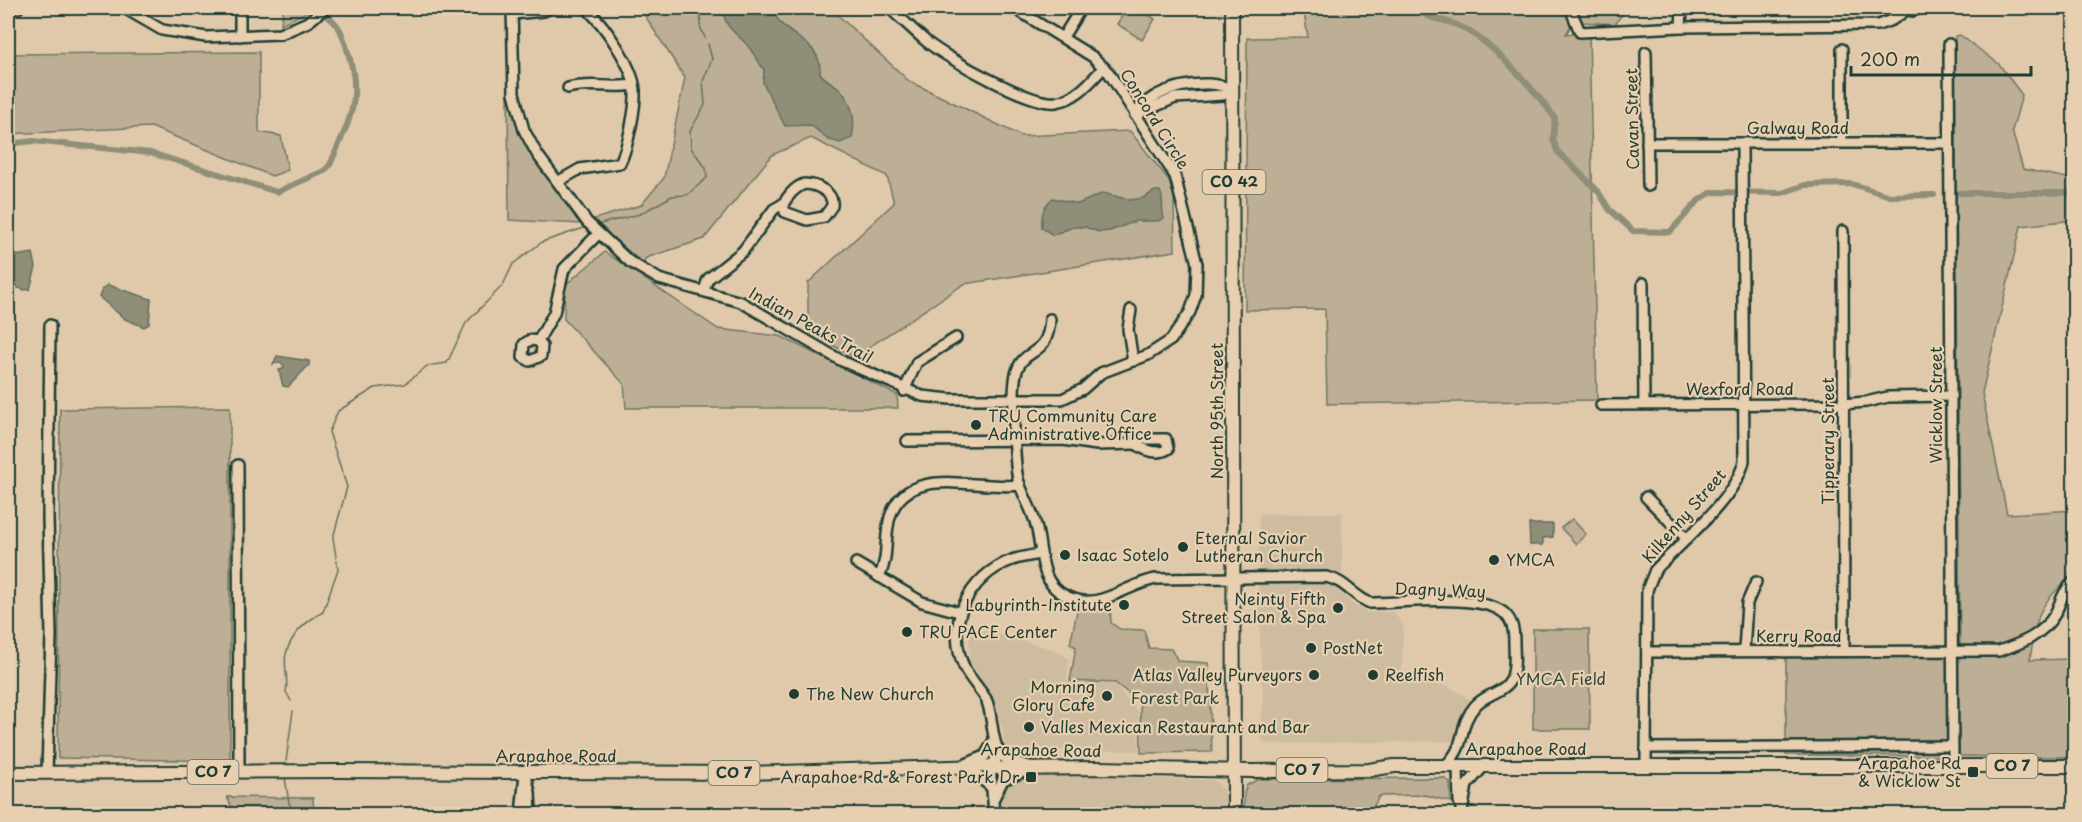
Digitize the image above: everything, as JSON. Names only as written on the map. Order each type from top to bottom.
[{"type":"main road","name":"North 95th Street","points":[[1232,8],[1234,814]]},
{"type":"main road","name":"Arapahoe Road","points":[[8,773],[747,773],[951,766],[990,766],[1005,769],[1234,771],[1369,770],[1394,766],[2074,766]]},
{"type":"street","points":[[12,8],[18,8]]},
{"type":"street","points":[[124,8],[155,27],[178,34],[265,37],[287,32],[308,22],[325,8]]},
{"type":"street","points":[[240,8],[240,36]]},
{"type":"street","points":[[513,11],[533,13],[550,8]]},
{"type":"street","points":[[559,181],[580,169],[620,163],[634,101],[634,85],[613,42],[586,8]]},
{"type":"street","points":[[889,8],[944,54],[1031,100],[1054,103],[1066,100],[1086,86],[1104,67]]},
{"type":"street","name":"Concord Circle","points":[[1014,8],[1063,37],[1104,67],[1175,176],[1197,264],[1196,295],[1182,327]]},
{"type":"street","points":[[1063,37],[1081,8]]},
{"type":"street","points":[[1570,8],[1580,32],[1680,27],[1878,25],[1892,20],[1907,8],[1917,10],[1922,8]]},
{"type":"street","points":[[1680,27],[1682,8]]},
{"type":"street","name":"Indian Peaks Trail","points":[[513,11],[514,93],[517,112],[532,146],[559,181],[572,203],[598,234],[630,262],[649,274],[760,310],[842,361],[904,391],[940,399],[1062,399],[1073,395],[1101,373],[1158,350],[1182,327]]},
{"type":"street","name":"Wicklow Street","points":[[1948,44],[1953,766]]},
{"type":"street","points":[[1842,49],[1842,142]]},
{"type":"street","name":"Cavan Street","points":[[1646,52],[1648,186]]},
{"type":"street","points":[[568,88],[590,84],[614,88],[634,85]]},
{"type":"street","points":[[1136,115],[1141,105],[1175,89],[1223,85],[1233,90]]},
{"type":"street","name":"Galway Road","points":[[1647,143],[1949,143]]},
{"type":"street","name":"Kilkenny Street","points":[[1646,765],[1647,590],[1650,579],[1729,493],[1741,473],[1743,461],[1742,143]]},
{"type":"street","points":[[704,291],[713,273],[736,258],[774,209],[783,204],[793,191],[804,184],[827,192],[833,203],[824,218],[811,221],[785,212],[783,204]]},
{"type":"street","name":"Tipperary Street","points":[[1843,231],[1844,651]]},
{"type":"street","points":[[538,341],[554,314],[564,269],[598,234]]},
{"type":"street","points":[[1643,283],[1644,404]]},
{"type":"street","points":[[1131,310],[1128,329],[1133,361]]},
{"type":"street","name":"Dagny Way","points":[[1050,319],[1049,335],[1044,345],[1019,366],[1016,376],[1016,440],[1020,485],[1035,522],[1043,570],[1058,590],[1068,597],[1085,602],[1096,601],[1132,585],[1156,579],[1326,577],[1342,582],[1355,595],[1370,603],[1471,602],[1499,610],[1506,615],[1514,629],[1511,678],[1505,686],[1476,704],[1464,725],[1456,766]]},
{"type":"street","points":[[47,773],[51,635],[48,518],[50,325]]},
{"type":"street","points":[[904,391],[917,362],[956,338]]},
{"type":"street","name":"Wexford Road","points":[[1601,405],[1843,404],[1888,397],[1951,396]]},
{"type":"street","points":[[907,441],[1063,440],[1096,445],[1136,444]]},
{"type":"street","points":[[238,465],[239,772]]},
{"type":"street","points":[[879,577],[887,559],[887,525],[893,507],[910,491],[923,484],[943,482],[990,487],[1020,485]]},
{"type":"street","points":[[1646,497],[1686,538]]},
{"type":"street","points":[[1039,554],[1014,559],[990,572],[975,586],[959,612],[959,645],[963,661],[988,705],[994,740],[998,749],[1006,759],[1040,769]]},
{"type":"street","points":[[856,563],[922,602],[959,612]]},
{"type":"street","name":"Kerry Road","points":[[1647,652],[1999,651],[2028,640],[2045,628],[2056,612],[2061,595],[2074,581]]},
{"type":"street","points":[[1744,651],[1746,609],[1756,582]]},
{"type":"street","name":"Dagny Way","points":[[1456,766],[1462,736]]},
{"type":"street","points":[[951,766],[985,756],[994,740]]},
{"type":"street","points":[[1646,748],[1952,746]]},
{"type":"street","points":[[994,814],[990,766],[996,760],[998,749]]},
{"type":"street","points":[[951,766],[979,777],[991,787]]},
{"type":"street","points":[[1456,766],[1462,813]]},
{"type":"street","points":[[1462,813],[1467,785],[1484,766]]},
{"type":"street","points":[[994,798],[1004,780],[1040,769]]},
{"type":"street","points":[[521,814],[525,772]]},
{"type":"street","points":[[525,772],[530,792],[531,814]]},
{"type":"shaded area","points":[[724,8],[772,8],[781,24],[814,51],[819,60],[820,73],[839,88],[847,99],[853,118],[852,138],[840,143],[827,139],[811,125],[785,126],[763,83],[764,70],[748,46],[728,25]]},
{"type":"shaded area","points":[[1155,191],[1160,191],[1161,194],[1164,218],[1158,221],[1136,221],[1110,231],[1099,232],[1085,227],[1073,227],[1053,235],[1042,228],[1043,211],[1053,198],[1078,204],[1103,193],[1130,200],[1143,198]]},
{"type":"shaded area","points":[[33,253],[36,267],[30,289],[24,290],[8,284],[8,262],[15,256]]},
{"type":"shaded area","points":[[108,285],[151,299],[149,324],[144,327],[125,319],[99,297],[102,289]]},
{"type":"shaded area","points":[[277,356],[309,361],[309,365],[288,387],[283,386],[279,370],[284,366],[280,362],[273,364]]},
{"type":"shaded area","points":[[1342,513],[1342,593],[1354,605],[1367,612],[1394,612],[1403,626],[1402,680],[1428,681],[1452,688],[1470,700],[1458,728],[1456,741],[1265,744],[1260,736],[1263,702],[1258,599],[1259,514]]},
{"type":"shaded area","points":[[1529,524],[1553,524],[1553,537],[1543,538],[1543,545],[1530,545]]},
{"type":"shaded area","points":[[968,626],[1055,650],[1069,659],[1067,681],[1115,685],[1138,712],[1139,751],[1004,750],[1003,728],[986,689],[970,662]]},
{"type":"shaded area","points":[[1086,776],[1213,780],[1223,789],[1227,814],[998,814],[1000,786],[1018,777]]},
{"type":"green space","points":[[283,8],[315,8],[281,24]]},
{"type":"green space","points":[[640,8],[830,8],[909,81],[1021,136],[1130,131],[1168,179],[1174,197],[1175,251],[964,284],[854,357],[808,331],[808,283],[894,203],[887,176],[811,138],[772,155],[704,239],[646,258],[643,263],[594,219],[641,205],[664,178],[685,78]]},
{"type":"green space","points":[[1127,8],[1137,8],[1155,19],[1142,40],[1117,24]]},
{"type":"green space","points":[[1303,8],[1565,8],[1572,24],[1566,34],[1589,32],[1597,400],[1327,404],[1325,309],[1245,310],[1247,38],[1308,37]]},
{"type":"green space","points":[[1574,8],[1627,8],[1615,24],[1582,22]]},
{"type":"green space","points":[[1960,35],[1999,64],[2022,95],[2012,131],[2023,169],[2073,179],[2074,220],[2021,226],[1982,393],[2007,514],[2074,510],[2074,575],[2052,594],[2041,612],[2037,621],[2030,660],[2074,659],[2074,757],[1786,755],[1786,656],[1960,657],[1955,36]]},
{"type":"green space","points":[[259,52],[259,132],[281,136],[288,170],[272,176],[151,127],[8,134],[8,54]]},
{"type":"green space","points":[[508,94],[527,149],[580,224],[509,220]]},
{"type":"green space","points":[[605,252],[718,329],[780,336],[897,395],[898,408],[626,408],[624,384],[564,319],[565,285]]},
{"type":"green space","points":[[230,407],[230,761],[58,758],[60,409]]},
{"type":"green space","points":[[1572,519],[1586,534],[1576,544],[1561,528]]},
{"type":"green space","name":"Forest Park","points":[[1110,603],[1111,623],[1120,629],[1144,630],[1149,648],[1171,649],[1178,661],[1208,663],[1212,752],[1141,753],[1140,702],[1115,683],[1070,681],[1076,647],[1070,644],[1078,607],[1090,608]]},
{"type":"green space","name":"YMCA Field","points":[[1533,629],[1589,629],[1590,729],[1533,729]]},
{"type":"green space","points":[[1444,778],[1450,782],[1451,802],[1425,795],[1379,796],[1370,814],[1244,814],[1244,793],[1247,785],[1259,779]]},
{"type":"green space","points":[[227,797],[313,798],[314,814],[235,814]]},
{"type":"waterway","points":[[702,8],[700,26],[705,38]]},
{"type":"waterway","points":[[1414,8],[1425,15],[1457,25],[1470,32],[1511,66],[1555,118],[1553,139],[1557,151],[1598,191],[1609,209],[1633,231],[1670,232],[1699,200],[1712,192],[1782,193],[1805,185],[1852,184],[1890,196],[1934,195]]},
{"type":"waterway","points":[[8,144],[33,141],[151,153],[277,192],[324,171],[330,165],[352,109],[354,96],[352,67],[340,30],[326,15]]},
{"type":"waterway","points":[[600,224],[640,214],[672,196],[687,195],[707,178],[706,168],[691,148],[690,131],[705,105],[703,81],[712,59],[708,44]]},
{"type":"waterway","points":[[1956,193],[2070,193]]},
{"type":"waterway","points":[[291,701],[286,692],[285,658],[288,647],[300,629],[323,612],[338,569],[333,538],[347,487],[329,432],[338,411],[375,388],[405,384],[427,366],[447,363],[466,323],[503,285],[513,264],[542,242],[584,228]]},
{"type":"waterway","points":[[286,761],[293,711]]},
{"type":"waterway","points":[[285,778],[289,803],[294,814]]},
{"type":"place","name":"TRU Community Care Administrative Office","points":[[976,425]]},
{"type":"place","name":"Eternal Savior Lutheran Church","points":[[1183,547]]},
{"type":"place","name":"Isaac Sotelo","points":[[1065,555]]},
{"type":"place","name":"YMCA","points":[[1494,560]]},
{"type":"place","name":"Labyrinth-Institute","points":[[1124,605]]},
{"type":"place","name":"Neinty Fifth Street Salon & Spa","points":[[1338,608]]},
{"type":"place","name":"TRU PACE Center","points":[[907,632]]},
{"type":"place","name":"PostNet","points":[[1311,648]]},
{"type":"place","name":"Atlas Valley Purveyors","points":[[1314,675]]},
{"type":"place","name":"Reelfish","points":[[1373,675]]},
{"type":"place","name":"The New Church","points":[[794,694]]},
{"type":"place","name":"Morning Glory Cafe","points":[[1107,696]]},
{"type":"place","name":"Valles Mexican Restaurant and Bar","points":[[1029,727]]},
{"type":"place","name":"Arapahoe Rd & Wicklow St","points":[[1973,772]]},
{"type":"place","name":"Arapahoe Rd & Forest Park Dr","points":[[1031,777]]}]
